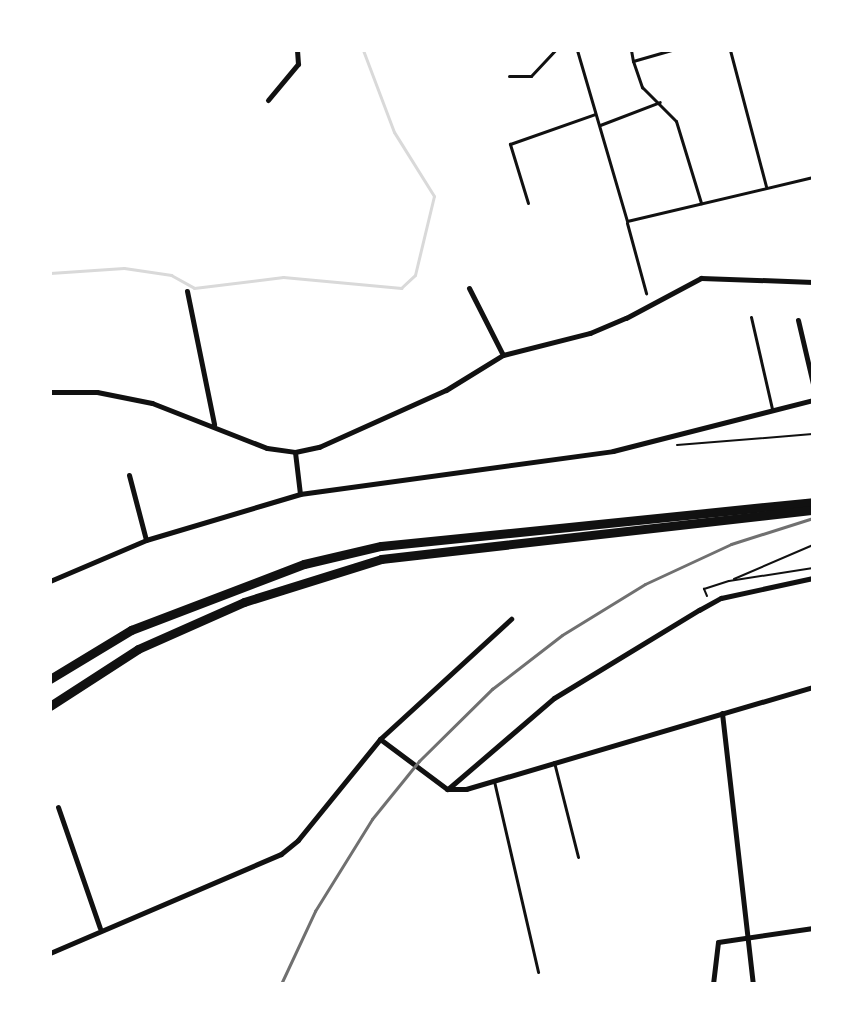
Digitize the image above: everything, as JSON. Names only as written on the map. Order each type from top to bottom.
[{"type":"highway","points":[[50,679],[131,630],[304,564],[381,546],[813,502]]},
{"type":"highway","points":[[50,706],[138,649],[244,602],[381,559],[813,510]]},
{"type":"street","points":[[268,100],[298,64],[297,50]]},
{"type":"street","points":[[50,392],[97,392],[152,403],[267,448],[295,452],[319,447],[446,390],[503,355],[590,333],[701,278],[813,282]]},
{"type":"street","points":[[469,288],[503,355]]},
{"type":"street","points":[[187,291],[214,425]]},
{"type":"street","points":[[798,320],[813,384]]},
{"type":"street","points":[[50,581],[146,540],[300,494],[536,464],[813,400]]},
{"type":"street","points":[[295,452],[300,494]]},
{"type":"street","points":[[129,475],[146,540]]},
{"type":"street","points":[[447,789],[554,698],[710,604],[813,578]]},
{"type":"street","points":[[50,953],[100,928],[281,854],[380,739],[511,619]]},
{"type":"street","points":[[380,739],[447,789],[494,781],[813,687]]},
{"type":"street","points":[[722,713],[753,984]]},
{"type":"street","points":[[58,807],[100,928]]},
{"type":"street","points":[[713,984],[718,942],[813,928]]},
{"type":"lane","points":[[509,76],[531,76],[555,50]]},
{"type":"lane","points":[[577,50],[646,293]]},
{"type":"lane","points":[[631,50],[642,87],[676,121],[701,203]]},
{"type":"lane","points":[[633,61],[671,50]]},
{"type":"lane","points":[[730,50],[766,186]]},
{"type":"lane","points":[[599,126],[660,102]]},
{"type":"lane","points":[[528,203],[510,144],[595,114]]},
{"type":"lane","points":[[627,221],[813,177]]},
{"type":"lane","points":[[751,317],[772,409]]},
{"type":"lane","points":[[554,762],[578,857]]},
{"type":"lane","points":[[494,781],[538,972]]},
{"type":"path","points":[[677,445],[813,434]]},
{"type":"path","points":[[710,604],[704,589],[813,545]]},
{"type":"path","points":[[729,581],[813,568]]},
{"type":"waterway","points":[[50,273],[124,268],[171,275],[194,288],[283,277],[401,288],[415,275],[434,196],[394,132],[363,50]]},
{"type":"railway","points":[[281,984],[315,911],[372,819],[419,761],[492,689],[562,635],[645,584],[731,544],[813,518]]}]
